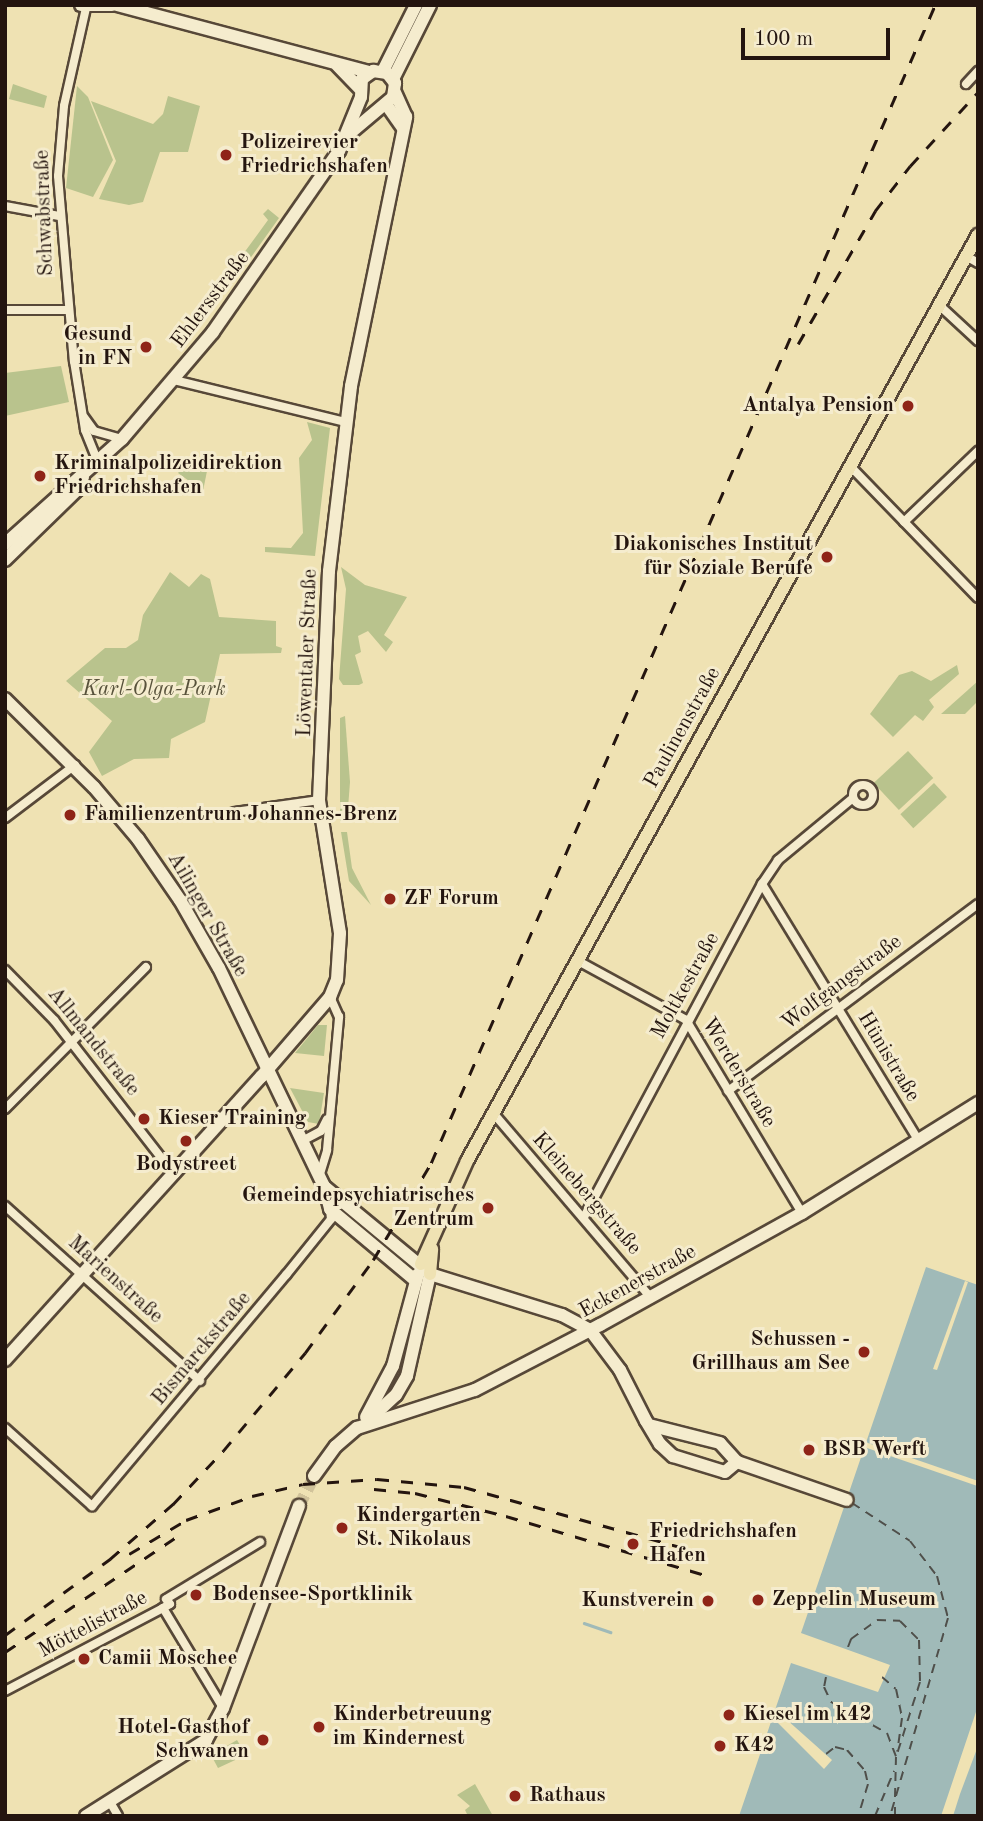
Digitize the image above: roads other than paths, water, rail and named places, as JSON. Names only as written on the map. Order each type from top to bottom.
[{"type":"main road","points":[[88,6],[112,5]]},
{"type":"main road","points":[[117,5],[162,12],[368,72],[390,81]]},
{"type":"main road","name":"Ehlersstraße","points":[[5,544],[85,475],[121,439],[174,380],[255,276],[349,134],[382,105],[416,5]]},
{"type":"main road","name":"Ehlersstraße","points":[[390,81],[430,5]]},
{"type":"main road","points":[[337,65],[360,92],[382,105],[403,128]]},
{"type":"main road","name":"Ehlersstraße","points":[[349,134],[368,72]]},
{"type":"main road","name":"Löwentaler Straße","points":[[330,997],[337,980],[340,933],[319,800],[329,572],[345,422],[406,117],[390,81]]},
{"type":"main road","name":"Paulinenstraße","points":[[357,1428],[396,1395],[407,1376],[425,1269],[432,1245],[467,1161],[978,235]]},
{"type":"main road","name":"Ehlersstraße","points":[[5,561],[77,490],[85,475]]},
{"type":"main road","name":"Ailinger Straße","points":[[5,699],[75,765],[163,874],[219,968],[322,1181],[330,1209]]},
{"type":"main road","points":[[5,1360],[330,997]]},
{"type":"main road","name":"Eckenerstraße","points":[[314,1476],[336,1446],[357,1428],[411,1407],[475,1390],[590,1330],[802,1213],[978,1103]]},
{"type":"main road","name":"Ailinger Straße","points":[[322,1181],[425,1269]]},
{"type":"main road","points":[[330,1209],[416,1281]]},
{"type":"main road","points":[[425,1269],[572,1318],[590,1330],[620,1370],[649,1425],[673,1456],[725,1472],[737,1462]]},
{"type":"main road","name":"Paulinenstraße","points":[[357,1428],[384,1391],[394,1366],[416,1281],[425,1269]]},
{"type":"main road","points":[[394,1366],[396,1395],[411,1407]]},
{"type":"main road","points":[[649,1425],[720,1443],[737,1462],[847,1500]]},
{"type":"main road","points":[[86,1816],[200,1746],[223,1708],[299,1506]]},
{"type":"street","name":"Schwabstraße","points":[[88,6],[64,106],[60,215],[67,310],[84,417],[98,462]]},
{"type":"street","points":[[966,84],[978,71]]},
{"type":"street","points":[[5,206],[60,215]]},
{"type":"street","points":[[966,256],[978,262]]},
{"type":"street","points":[[939,305],[978,341]]},
{"type":"street","points":[[5,310],[67,310]]},
{"type":"street","points":[[174,380],[345,422]]},
{"type":"street","points":[[84,417],[94,431],[121,439]]},
{"type":"street","points":[[904,522],[977,454]]},
{"type":"street","points":[[851,467],[978,598]]},
{"type":"street","points":[[5,818],[75,765]]},
{"type":"street","name":"Moltkestraße","points":[[584,1217],[686,1020],[762,884],[778,860],[853,798]]},
{"type":"street","points":[[235,812],[319,800]]},
{"type":"street","name":"Hünistraße","points":[[762,884],[919,1141]]},
{"type":"street","name":"Wolfgangstraße","points":[[728,1091],[978,904]]},
{"type":"street","name":"Werderstraße","points":[[578,961],[686,1020],[802,1213]]},
{"type":"street","points":[[5,1109],[146,967]]},
{"type":"street","name":"Allmandstraße","points":[[5,970],[70,1043],[173,1174]]},
{"type":"street","points":[[322,1181],[339,1017],[330,997]]},
{"type":"street","points":[[302,1141],[321,1131],[331,1113]]},
{"type":"street","name":"Kleinebergstraße","points":[[494,1114],[651,1297]]},
{"type":"street","name":"Marienstraße","points":[[5,1206],[203,1378]]},
{"type":"street","name":"Bismarckstraße","points":[[5,1428],[92,1506],[203,1378],[331,1219],[330,1209]]},
{"type":"street","name":"Möttelistraße","points":[[5,1691],[170,1604],[166,1599],[260,1542]]},
{"type":"street","points":[[163,1608],[223,1708]]},
{"type":"street","points":[[110,1802],[118,1816]]},
{"type":"water","points":[[926,1267],[978,1285],[978,1706],[941,1816],[739,1816],[791,1663],[878,1692],[890,1665],[801,1633]]},
{"type":"water","points":[[978,1746],[978,1816],[953,1816],[960,1794]]},
{"type":"waterway","points":[[584,1623],[610,1632]]},
{"type":"tunnel","points":[[299,1506],[314,1476]]},
{"type":"railway","points":[[5,1635],[110,1559],[173,1504],[223,1451],[305,1353],[373,1260],[431,1163],[935,5]]},
{"type":"railway","points":[[798,344],[875,211],[910,166],[978,92]]},
{"type":"railway","points":[[129,1554],[186,1520],[252,1496],[303,1484],[377,1479],[464,1487],[716,1557]]},
{"type":"railway","points":[[374,1489],[415,1493],[506,1516],[709,1576]]},
{"type":"railway","points":[[5,1652],[182,1533]]},
{"type":"place","name":"Polizeirevier Friedrichshafen","points":[[226,155]]},
{"type":"place","name":"Gesund in FN","points":[[146,347]]},
{"type":"place","name":"Antalya Pension","points":[[908,406]]},
{"type":"place","name":"Kriminalpolizeidirektion Friedrichshafen","points":[[40,476]]},
{"type":"place","name":"Diakonisches Institut für Soziale Berufe","points":[[827,557]]},
{"type":"place","name":"Familienzentrum Johannes-Brenz","points":[[70,815]]},
{"type":"place","name":"ZF Forum","points":[[390,899]]},
{"type":"place","name":"Kieser Training","points":[[144,1119]]},
{"type":"place","name":"Bodystreet","points":[[186,1141]]},
{"type":"place","name":"Gemeindepsychiatrisches Zentrum","points":[[488,1208]]},
{"type":"place","name":"Schussen - Grillhaus am See","points":[[864,1352]]},
{"type":"place","name":"BSB Werft","points":[[809,1450]]},
{"type":"place","name":"Kindergarten St. Nikolaus","points":[[342,1528]]},
{"type":"place","name":"Friedrichshafen Hafen","points":[[633,1544]]},
{"type":"place","name":"Bodensee-Sportklinik","points":[[196,1595]]},
{"type":"place","name":"Zeppelin Museum","points":[[758,1600]]},
{"type":"place","name":"Kunstverein","points":[[708,1601]]},
{"type":"place","name":"Camii Moschee","points":[[84,1659]]},
{"type":"place","name":"Kiesel im k42","points":[[729,1715]]},
{"type":"place","name":"Kinderbetreuung im Kindernest","points":[[319,1727]]},
{"type":"place","name":"Hotel-Gasthof Schwanen","points":[[263,1740]]},
{"type":"place","name":"K42","points":[[720,1746]]},
{"type":"place","name":"Rathaus","points":[[515,1796]]},
{"type":"park label","name":"Karl-Olga-Park","points":[[154,690]]}]
